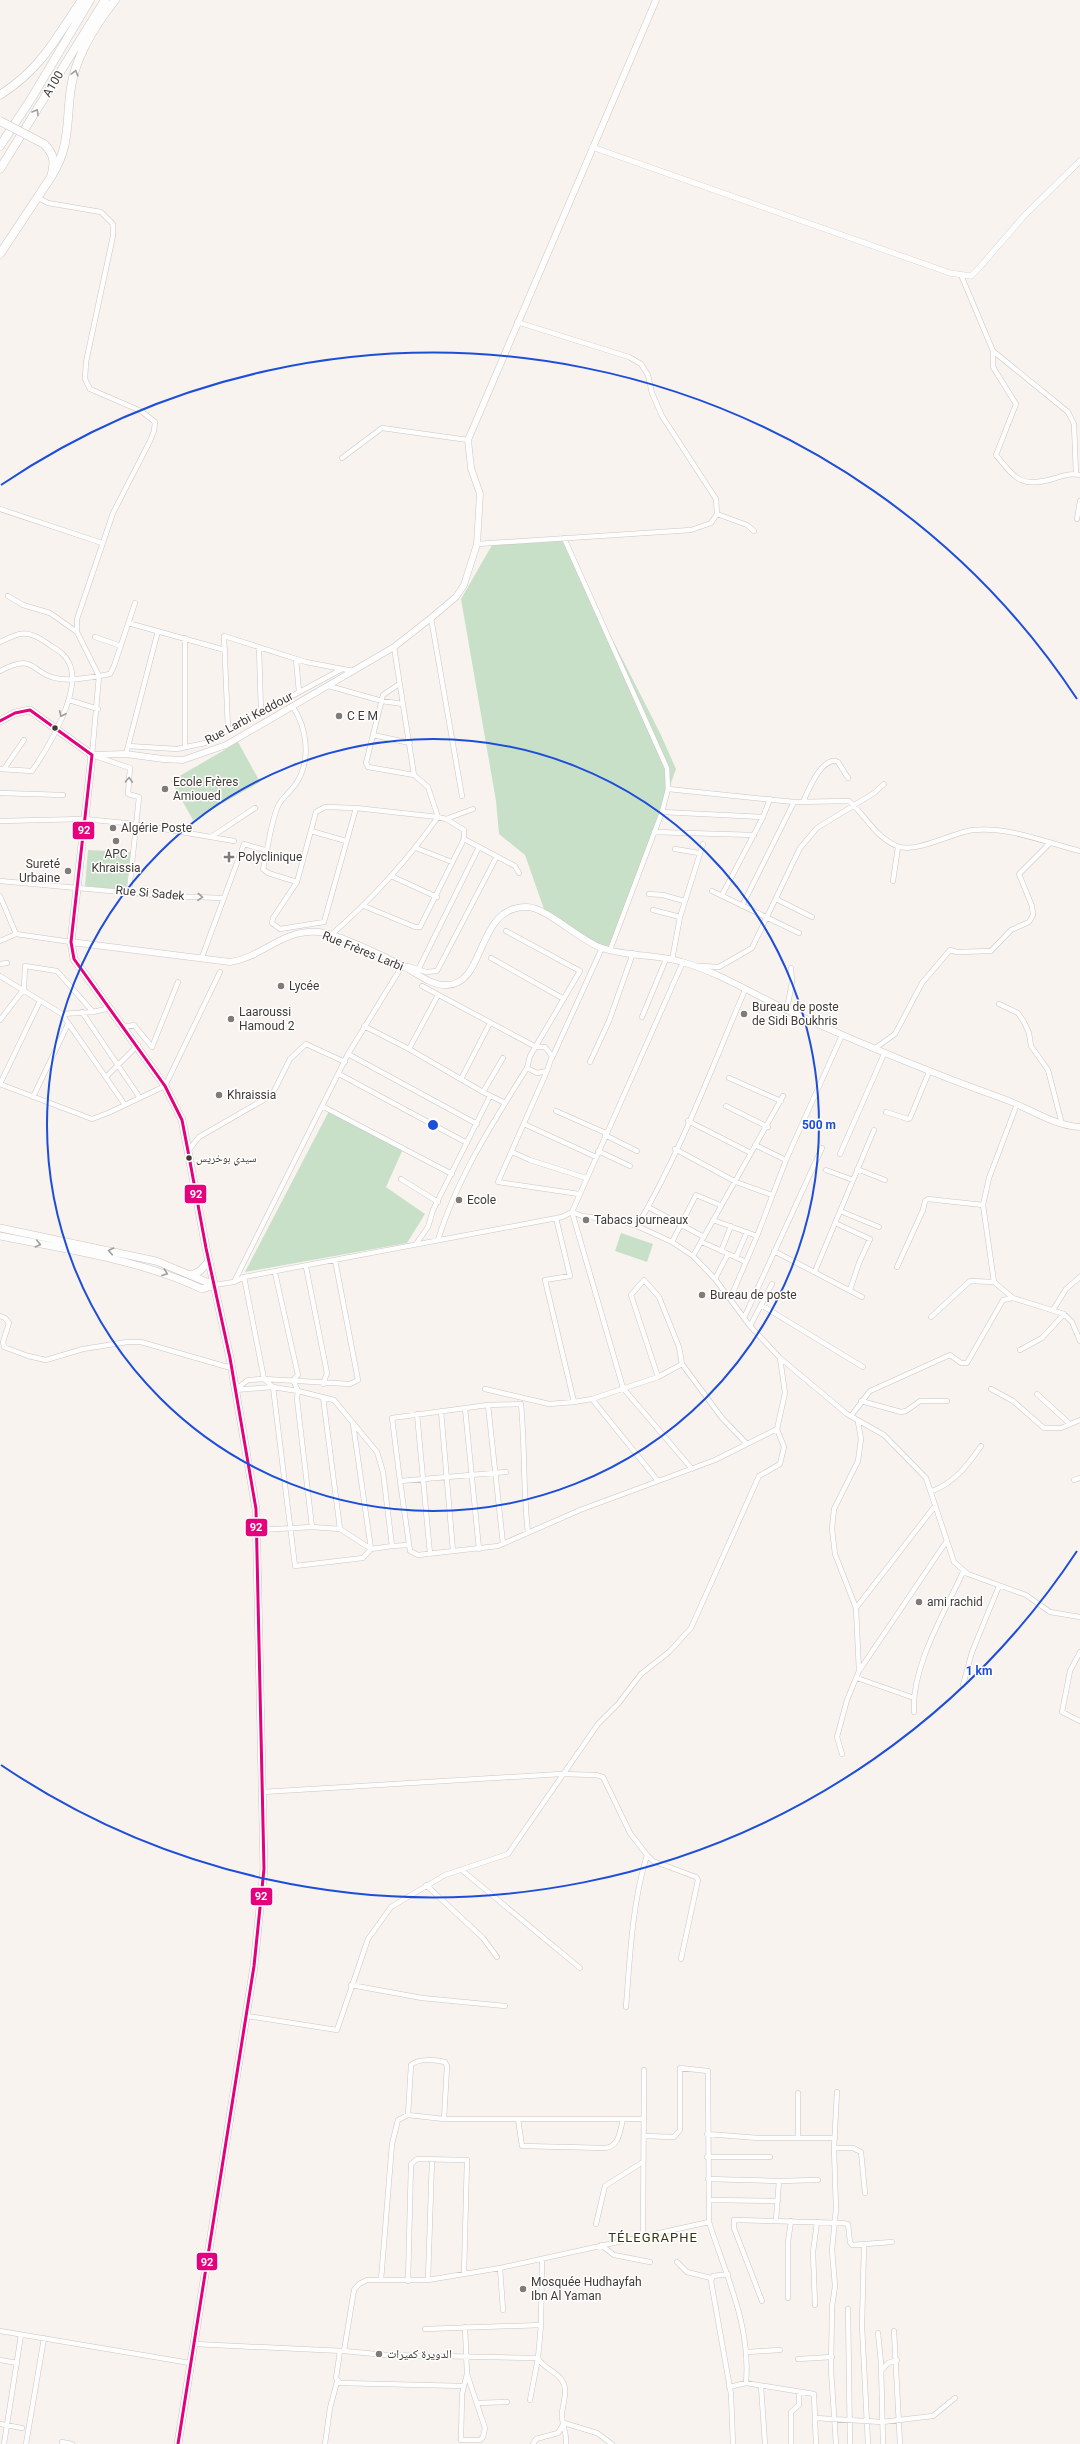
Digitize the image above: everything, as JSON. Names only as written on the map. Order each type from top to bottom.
[{"type":"highway","points":[[0,95],[20,81],[43,59],[82,0]]},
{"type":"highway","name":"A100","points":[[0,146],[31,99],[90,0]]},
{"type":"highway","name":"A100","points":[[0,169],[106,0]]},
{"type":"highway","points":[[0,254],[51,177],[65,150],[68,134],[71,86],[77,63],[95,29],[115,0]]},
{"type":"highway","points":[[0,121],[44,144],[53,156],[54,165],[51,177]]},
{"type":"highway","points":[[0,242],[21,221]]},
{"type":"main road","points":[[0,721],[15,713],[30,710],[92,755],[126,754],[183,760],[226,745],[329,686],[394,646],[456,597],[464,585],[477,544],[480,494],[471,468],[468,440],[517,322],[656,0]]},
{"type":"main road","points":[[92,755],[71,942],[74,959],[80,971],[138,1045],[165,1086],[182,1120],[236,1390],[258,1530],[264,1869],[261,1914],[247,2016],[178,2444]]},
{"type":"main road","name":"Rue Frères Larbi","points":[[71,942],[202,957],[230,962],[244,960],[285,937],[299,932],[322,932],[417,972],[433,982],[447,985],[462,980],[473,966],[493,923],[510,910],[528,907],[546,914],[602,948],[682,961],[884,1054],[1017,1104],[1062,1124],[1080,1127]]},
{"type":"main road","points":[[0,1228],[156,1261],[214,1285]]},
{"type":"main road","points":[[0,1236],[146,1266],[202,1289],[214,1285]]},
{"type":"main road","points":[[191,1275],[200,1271],[209,1261]]},
{"type":"street","points":[[592,147],[950,273],[971,276],[1024,216],[1080,161]]},
{"type":"street","points":[[37,197],[48,203],[101,212],[113,224],[112,236],[86,362],[85,379],[90,389],[141,411],[155,422],[154,431],[126,485],[102,543],[80,609],[77,632]]},
{"type":"street","points":[[961,275],[993,351],[993,367],[1016,404],[996,455],[1016,477],[1029,483],[1038,484],[1078,474],[1074,424],[1068,412],[993,351]]},
{"type":"street","points":[[477,544],[692,530],[711,524],[717,514],[716,499],[662,416],[652,393],[648,376],[641,364],[629,358],[517,322]]},
{"type":"street","points":[[342,458],[382,428],[468,440]]},
{"type":"street","points":[[1077,519],[1080,501]]},
{"type":"street","points":[[0,509],[102,543]]},
{"type":"street","points":[[717,514],[747,525],[754,531]]},
{"type":"street","points":[[564,538],[667,768],[668,789],[662,812],[610,950]]},
{"type":"street","points":[[8,596],[23,605],[50,613],[77,632],[99,676],[98,709],[92,755],[130,768],[128,794],[139,797],[129,892]]},
{"type":"street","points":[[0,671],[16,662],[24,663],[54,678],[74,678],[110,674],[135,603]]},
{"type":"street","points":[[431,618],[462,796]]},
{"type":"street","points":[[128,623],[225,650]]},
{"type":"street","points":[[126,754],[158,631]]},
{"type":"street","points":[[0,642],[20,632],[36,636],[65,656],[74,678],[69,700],[56,729],[32,771],[2,769]]},
{"type":"street","points":[[228,729],[224,636],[296,659],[353,671]]},
{"type":"street","points":[[95,637],[121,646]]},
{"type":"street","points":[[184,638],[185,746]]},
{"type":"street","points":[[394,646],[414,775]]},
{"type":"street","points":[[259,648],[261,711]]},
{"type":"street","points":[[296,659],[299,692]]},
{"type":"street","name":"Rue Larbi Keddour","points":[[128,746],[177,749],[204,742],[342,669]]},
{"type":"street","points":[[399,684],[385,691],[366,766],[414,775],[428,788],[438,817]]},
{"type":"street","points":[[329,686],[382,701],[403,704]]},
{"type":"street","points":[[69,700],[98,709]]},
{"type":"street","points":[[293,707],[301,720],[306,742],[304,764],[298,782],[278,805],[264,872],[297,882]]},
{"type":"street","points":[[373,735],[410,743]]},
{"type":"street","points":[[2,769],[24,740]]},
{"type":"street","points":[[803,802],[812,782],[820,770],[830,762],[838,762],[848,778]]},
{"type":"street","points":[[692,1469],[623,1388],[572,1212],[682,961],[704,967],[719,967],[752,948],[800,848],[817,828],[874,794],[884,784]]},
{"type":"street","points":[[668,789],[794,802],[849,801],[882,837],[898,847],[927,844],[972,830],[995,829],[1080,852]]},
{"type":"street","points":[[0,793],[63,795]]},
{"type":"street","points":[[722,895],[763,817],[770,799]]},
{"type":"street","points":[[742,906],[794,802]]},
{"type":"street","points":[[211,837],[255,808]]},
{"type":"street","points":[[322,932],[356,808]]},
{"type":"street","points":[[324,922],[280,929],[272,923],[277,911],[297,882],[314,816],[320,809],[356,808],[438,817],[446,819],[464,830],[464,839],[437,896],[418,928],[364,906]]},
{"type":"street","points":[[446,819],[473,809]]},
{"type":"street","points":[[662,812],[763,817]]},
{"type":"street","points":[[331,935],[364,906],[416,848],[438,817]]},
{"type":"street","points":[[0,821],[84,819],[135,824],[234,841]]},
{"type":"street","points":[[311,831],[346,841]]},
{"type":"street","points":[[654,832],[754,834]]},
{"type":"street","points":[[464,839],[478,849],[515,866],[520,873]]},
{"type":"street","points":[[874,1049],[895,1034],[922,983],[950,950],[957,952],[991,951],[1012,930],[1029,922],[1033,914],[1032,906],[1019,874],[1050,843]]},
{"type":"street","points":[[202,957],[244,844],[268,851]]},
{"type":"street","points":[[642,1017],[669,959],[684,901],[702,844]]},
{"type":"street","points":[[893,881],[898,847]]},
{"type":"street","points":[[416,848],[452,862]]},
{"type":"street","points":[[417,972],[478,849]]},
{"type":"street","points":[[675,849],[699,853]]},
{"type":"street","points":[[394,963],[417,972],[437,971],[496,858]]},
{"type":"street","points":[[391,876],[437,896]]},
{"type":"street","name":"Rue Si Sadek","points":[[0,880],[129,892],[223,898]]},
{"type":"street","points":[[712,891],[799,933]]},
{"type":"street","points":[[649,894],[663,895],[684,901]]},
{"type":"street","points":[[0,896],[16,934]]},
{"type":"street","points":[[776,899],[812,917]]},
{"type":"street","points":[[653,910],[680,917]]},
{"type":"street","points":[[438,1240],[447,1210],[478,1149],[527,1068],[530,1056],[580,971],[506,931]]},
{"type":"street","points":[[0,941],[16,934],[71,942]]},
{"type":"street","points":[[579,1194],[498,1182],[602,948]]},
{"type":"street","points":[[590,1062],[609,1021],[633,953]]},
{"type":"street","points":[[491,958],[564,999]]},
{"type":"street","points":[[0,964],[7,963]]},
{"type":"street","points":[[0,1020],[24,989],[25,966],[57,971],[93,1012]]},
{"type":"street","points":[[234,1282],[348,1054],[402,966]]},
{"type":"street","points":[[787,1009],[792,982],[791,968]]},
{"type":"street","points":[[40,1001],[0,1084],[92,1118],[125,1105],[165,1086],[220,972]]},
{"type":"street","points":[[0,976],[24,989],[40,1001],[62,1014],[125,1105]]},
{"type":"street","points":[[124,1027],[134,1025],[152,1047],[178,982]]},
{"type":"street","points":[[422,986],[536,1048],[545,1047],[552,1056],[547,1071]]},
{"type":"street","points":[[636,1226],[648,1207],[688,1122],[745,990]]},
{"type":"street","points":[[409,1049],[438,995]]},
{"type":"street","points":[[999,1004],[1018,1013],[1024,1022],[1029,1033],[1031,1046],[1048,1070],[1062,1124]]},
{"type":"street","points":[[62,1014],[93,1012],[110,1008]]},
{"type":"street","points":[[82,1012],[119,1064],[140,1098]]},
{"type":"street","points":[[461,1080],[490,1023]]},
{"type":"street","points":[[33,1097],[68,1024]]},
{"type":"street","points":[[364,1026],[409,1049],[461,1080],[505,1103]]},
{"type":"street","points":[[730,1299],[757,1236],[786,1160],[842,1034]]},
{"type":"street","points":[[188,1151],[199,1137],[272,1095],[290,1059],[306,1044],[345,1062]]},
{"type":"street","points":[[106,1076],[138,1045]]},
{"type":"street","points":[[348,1054],[477,1124]]},
{"type":"street","points":[[840,1154],[884,1054]]},
{"type":"street","points":[[483,1092],[503,1058]]},
{"type":"street","points":[[527,1068],[537,1073],[547,1071]]},
{"type":"street","points":[[886,1112],[910,1118],[929,1072]]},
{"type":"street","points":[[339,1074],[467,1143]]},
{"type":"street","points":[[693,1256],[702,1242],[720,1205],[736,1182],[763,1130],[768,1127],[782,1098],[729,1078]]},
{"type":"street","points":[[416,1244],[428,1227],[438,1202],[490,1096]]},
{"type":"street","points":[[994,1282],[983,1205],[989,1178],[1017,1104]]},
{"type":"street","points":[[322,1106],[452,1174]]},
{"type":"street","points":[[726,1106],[768,1127]]},
{"type":"street","points":[[556,1111],[606,1134],[637,1151]]},
{"type":"street","points":[[688,1122],[751,1153]]},
{"type":"street","points":[[524,1124],[596,1157]]},
{"type":"street","points":[[814,1271],[874,1130]]},
{"type":"street","points":[[755,1145],[786,1160]]},
{"type":"street","points":[[744,1318],[822,1148]]},
{"type":"street","points":[[675,1149],[736,1182],[772,1195]]},
{"type":"street","points":[[598,1151],[630,1166]]},
{"type":"street","points":[[512,1152],[530,1160],[586,1178]]},
{"type":"street","points":[[857,1169],[885,1180]]},
{"type":"street","points":[[826,1170],[853,1180]]},
{"type":"street","points":[[401,1179],[438,1202]]},
{"type":"street","points":[[672,1242],[696,1195],[720,1205]]},
{"type":"street","points":[[898,1267],[924,1210],[925,1201],[928,1199],[983,1205]]},
{"type":"street","points":[[648,1207],[704,1237]]},
{"type":"street","points":[[840,1211],[880,1227]]},
{"type":"street","points":[[214,1285],[234,1282],[244,1277],[306,1267],[416,1244],[556,1218],[572,1212],[582,1216],[621,1221],[636,1226],[672,1242],[693,1256],[716,1279],[750,1326],[780,1358],[858,1422],[884,1435],[926,1478],[932,1492],[946,1542],[954,1562],[964,1572],[1026,1595],[1050,1612],[1080,1616]]},
{"type":"street","points":[[556,1218],[570,1276],[545,1280],[574,1402]]},
{"type":"street","points":[[713,1220],[757,1236]]},
{"type":"street","points":[[835,1223],[870,1239],[859,1262],[850,1290]]},
{"type":"street","points":[[721,1251],[731,1226]]},
{"type":"street","points":[[736,1257],[747,1232]]},
{"type":"street","points":[[702,1242],[746,1262]]},
{"type":"street","points":[[774,1251],[862,1297]]},
{"type":"street","points":[[716,1279],[728,1254]]},
{"type":"street","points":[[236,1390],[248,1380],[264,1378],[323,1384],[350,1384],[358,1380],[335,1260]]},
{"type":"street","points":[[306,1267],[327,1373],[323,1384]]},
{"type":"street","points":[[275,1272],[298,1375],[294,1380]]},
{"type":"street","points":[[244,1277],[264,1378],[273,1387],[295,1566],[363,1558],[371,1549],[409,1545]]},
{"type":"street","points":[[1053,1310],[1066,1289],[1080,1277]]},
{"type":"street","points":[[658,1377],[631,1295],[644,1280],[659,1297],[679,1347],[682,1364],[722,1418],[747,1444]]},
{"type":"street","points":[[931,1317],[970,1281],[994,1282],[1013,1298],[1064,1314],[1072,1322],[1080,1341]]},
{"type":"street","points":[[750,1326],[772,1284]]},
{"type":"street","points":[[851,1416],[870,1391],[879,1386],[950,1355],[961,1363],[967,1363],[1003,1300],[1013,1298]]},
{"type":"street","points":[[761,1305],[863,1367]]},
{"type":"street","points":[[1020,1350],[1042,1338],[1064,1314]]},
{"type":"street","points":[[0,1316],[5,1318],[9,1324],[3,1342],[6,1349],[37,1359],[54,1358],[77,1350],[127,1342],[141,1342],[231,1368]]},
{"type":"street","points":[[247,2016],[337,2030],[351,1985],[368,1939],[391,1907],[445,1875],[463,1871],[508,1854],[561,1774],[598,1724],[618,1704],[641,1674],[669,1652],[691,1628],[759,1476],[780,1464],[784,1447],[777,1429],[785,1393],[780,1358]]},
{"type":"street","points":[[485,1389],[549,1404],[574,1402],[592,1398],[658,1377],[682,1364]]},
{"type":"street","points":[[294,1380],[298,1391],[297,1400],[312,1527]]},
{"type":"street","points":[[236,1390],[273,1387],[298,1391],[334,1400],[377,1452],[383,1472],[392,1546]]},
{"type":"street","points":[[991,1389],[1013,1401],[1044,1428],[1061,1428],[1080,1420]]},
{"type":"street","points":[[1037,1394],[1070,1424]]},
{"type":"street","points":[[323,1397],[340,1529]]},
{"type":"street","points":[[592,1398],[658,1481]]},
{"type":"street","points":[[861,1401],[902,1412],[920,1401],[947,1401]]},
{"type":"street","points":[[528,1533],[524,1497],[525,1459],[521,1404],[488,1405],[392,1418],[410,1551],[418,1555],[504,1544],[580,1510],[715,1460],[777,1429]]},
{"type":"street","points":[[488,1405],[504,1544]]},
{"type":"street","points":[[465,1408],[479,1548]]},
{"type":"street","points":[[441,1412],[453,1551]]},
{"type":"street","points":[[417,1414],[430,1554]]},
{"type":"street","points":[[858,1422],[861,1439],[858,1461],[834,1509],[832,1529],[835,1554],[856,1608],[859,1671]]},
{"type":"street","points":[[353,1424],[371,1549]]},
{"type":"street","points":[[932,1492],[944,1487],[956,1477],[981,1446]]},
{"type":"street","points":[[400,1481],[506,1472]]},
{"type":"street","points":[[1074,1480],[1080,1478]]},
{"type":"street","points":[[856,1608],[935,1506]]},
{"type":"street","points":[[258,1530],[312,1527],[340,1529],[371,1549]]},
{"type":"street","points":[[842,1754],[837,1738],[859,1671],[946,1542]]},
{"type":"street","points":[[914,1712],[914,1698],[917,1678],[932,1638],[964,1572]]},
{"type":"street","points":[[963,1685],[972,1652],[999,1586]]},
{"type":"street","points":[[1080,1652],[1070,1671],[1062,1712],[1080,1721]]},
{"type":"street","points":[[856,1678],[914,1698]]},
{"type":"street","points":[[262,1792],[561,1774],[596,1775],[603,1777],[630,1833],[653,1861],[696,1877],[698,1880],[682,1959]]},
{"type":"street","points":[[626,2006],[634,1910],[640,1879],[648,1855]]},
{"type":"street","points":[[463,1871],[580,1968]]},
{"type":"street","points":[[426,1886],[483,1938],[497,1957]]},
{"type":"street","points":[[351,1985],[422,1998],[505,2006]]},
{"type":"street","points":[[408,2115],[411,2065],[414,2062],[437,2060],[445,2062],[447,2066],[444,2119]]},
{"type":"street","points":[[644,2136],[674,2137],[680,2130],[680,2068],[705,2070],[709,2075],[707,2134],[709,2222],[728,2274],[742,2320],[746,2352],[746,2383]]},
{"type":"street","points":[[643,2236],[644,2070]]},
{"type":"street","points":[[836,2444],[833,2420],[832,2307],[835,2286],[832,2250],[835,2222],[836,2174],[834,2148],[837,2092]]},
{"type":"street","points":[[798,2093],[798,2138]]},
{"type":"street","points":[[381,2280],[392,2144],[396,2122],[408,2115],[444,2119],[644,2119]]},
{"type":"street","points":[[518,2120],[522,2146],[611,2148],[616,2143],[623,2119]]},
{"type":"street","points":[[707,2134],[835,2138]]},
{"type":"street","points":[[834,2148],[853,2148],[861,2152],[865,2193]]},
{"type":"street","points":[[708,2157],[770,2157]]},
{"type":"street","points":[[408,2281],[411,2164],[417,2159],[467,2160],[464,2273]]},
{"type":"street","points":[[428,2280],[432,2160]]},
{"type":"street","points":[[596,2224],[605,2186],[643,2162]]},
{"type":"street","points":[[708,2179],[779,2181],[818,2180]]},
{"type":"street","points":[[776,2220],[779,2181]]},
{"type":"street","points":[[709,2200],[778,2201]]},
{"type":"street","points":[[762,2301],[733,2221],[738,2219],[835,2222],[848,2224],[850,2244],[892,2242]]},
{"type":"street","points":[[788,2298],[788,2242],[790,2221]]},
{"type":"street","points":[[325,2444],[354,2290],[359,2284],[367,2280],[428,2280],[500,2268],[542,2260],[601,2245],[709,2222]]},
{"type":"street","points":[[815,2305],[813,2252],[817,2222]]},
{"type":"street","points":[[864,2244],[862,2326],[868,2444]]},
{"type":"street","points":[[601,2245],[614,2254],[650,2262]]},
{"type":"street","points":[[530,2400],[538,2358],[541,2325],[542,2260]]},
{"type":"street","points":[[677,2262],[687,2272],[711,2278],[728,2274]]},
{"type":"street","points":[[500,2268],[503,2310]]},
{"type":"street","points":[[711,2278],[729,2387],[733,2444]]},
{"type":"street","points":[[848,2309],[850,2444]]},
{"type":"street","points":[[425,2329],[541,2325]]},
{"type":"street","points":[[465,2327],[467,2374],[462,2394],[461,2440],[480,2440],[484,2437],[485,2428],[467,2374]]},
{"type":"street","points":[[0,2331],[190,2363]]},
{"type":"street","points":[[894,2331],[897,2360],[900,2444]]},
{"type":"street","points":[[878,2333],[881,2371],[882,2444]]},
{"type":"street","points":[[4,2444],[21,2335]]},
{"type":"street","points":[[26,2444],[44,2338]]},
{"type":"street","points":[[194,2344],[342,2351],[386,2355],[538,2358]]},
{"type":"street","points":[[746,2352],[780,2350]]},
{"type":"street","points":[[798,2359],[832,2357]]},
{"type":"street","points":[[538,2358],[541,2364],[561,2379],[564,2384],[562,2414],[566,2430],[566,2444]]},
{"type":"street","points":[[0,2360],[16,2363]]},
{"type":"street","points":[[881,2371],[888,2363],[897,2360]]},
{"type":"street","points":[[337,2382],[464,2386]]},
{"type":"street","points":[[729,2387],[746,2383],[815,2395],[816,2444]]},
{"type":"street","points":[[761,2386],[765,2444]]},
{"type":"street","points":[[791,2444],[791,2412],[799,2405],[799,2392]]},
{"type":"street","points":[[815,2418],[882,2422],[933,2416],[955,2398]]},
{"type":"street","points":[[477,2402],[507,2402]]},
{"type":"street","points":[[533,2444],[536,2439],[558,2433],[564,2423]]},
{"type":"street","points":[[564,2423],[597,2434],[612,2444]]},
{"type":"street","points":[[0,2424],[22,2428]]},
{"type":"street","points":[[62,2444],[62,2442],[72,2444]]},
{"type":"green space","points":[[562,540],[660,733],[676,769],[610,950],[602,948],[546,915],[525,855],[499,834],[496,801],[461,599],[492,545]]},
{"type":"green space","points":[[238,742],[260,782],[193,820],[171,781]]},
{"type":"green space","points":[[88,850],[131,852],[126,890],[85,886]]},
{"type":"green space","points":[[330,1109],[403,1149],[386,1187],[425,1214],[407,1243],[245,1272]]},
{"type":"green space","points":[[621,1233],[653,1244],[647,1262],[615,1251]]},
{"type":"transit line","name":"92","points":[[0,721],[15,713],[30,710],[92,755],[71,942],[74,959],[165,1086],[182,1120],[206,1248],[230,1358],[256,1509],[264,1869],[254,1966],[178,2444]]},
{"type":"place","name":"C E M","points":[[339,716]]},
{"type":"place","name":"Ecole Frères Amioued","points":[[165,789]]},
{"type":"place","name":"Algérie Poste","points":[[113,828]]},
{"type":"place","name":"APC Khraissia","points":[[116,841]]},
{"type":"place","name":"Polyclinique","points":[[229,857]]},
{"type":"place","name":"Sureté Urbaine","points":[[68,871]]},
{"type":"place","name":"Lycée","points":[[281,986]]},
{"type":"place","name":"Bureau de poste de Sidi Boukhris","points":[[744,1014]]},
{"type":"place","name":"Laaroussi Hamoud 2","points":[[231,1019]]},
{"type":"place","name":"Khraissia","points":[[219,1095]]},
{"type":"place","name":"سيدي بوخريس","points":[[189,1158]]},
{"type":"place","name":"Ecole","points":[[459,1200]]},
{"type":"place","name":"Tabacs journeaux","points":[[586,1220]]},
{"type":"place","name":"Bureau de poste","points":[[702,1295]]},
{"type":"place","name":"ami rachid","points":[[919,1602]]},
{"type":"place","name":"Mosquée Hudhayfah Ibn Al Yaman","points":[[523,2289]]},
{"type":"place","name":"الدويرة كميرات","points":[[379,2354]]},
{"type":"district","name":"TÉLEGRAPHE","points":[[653,2237]]}]
